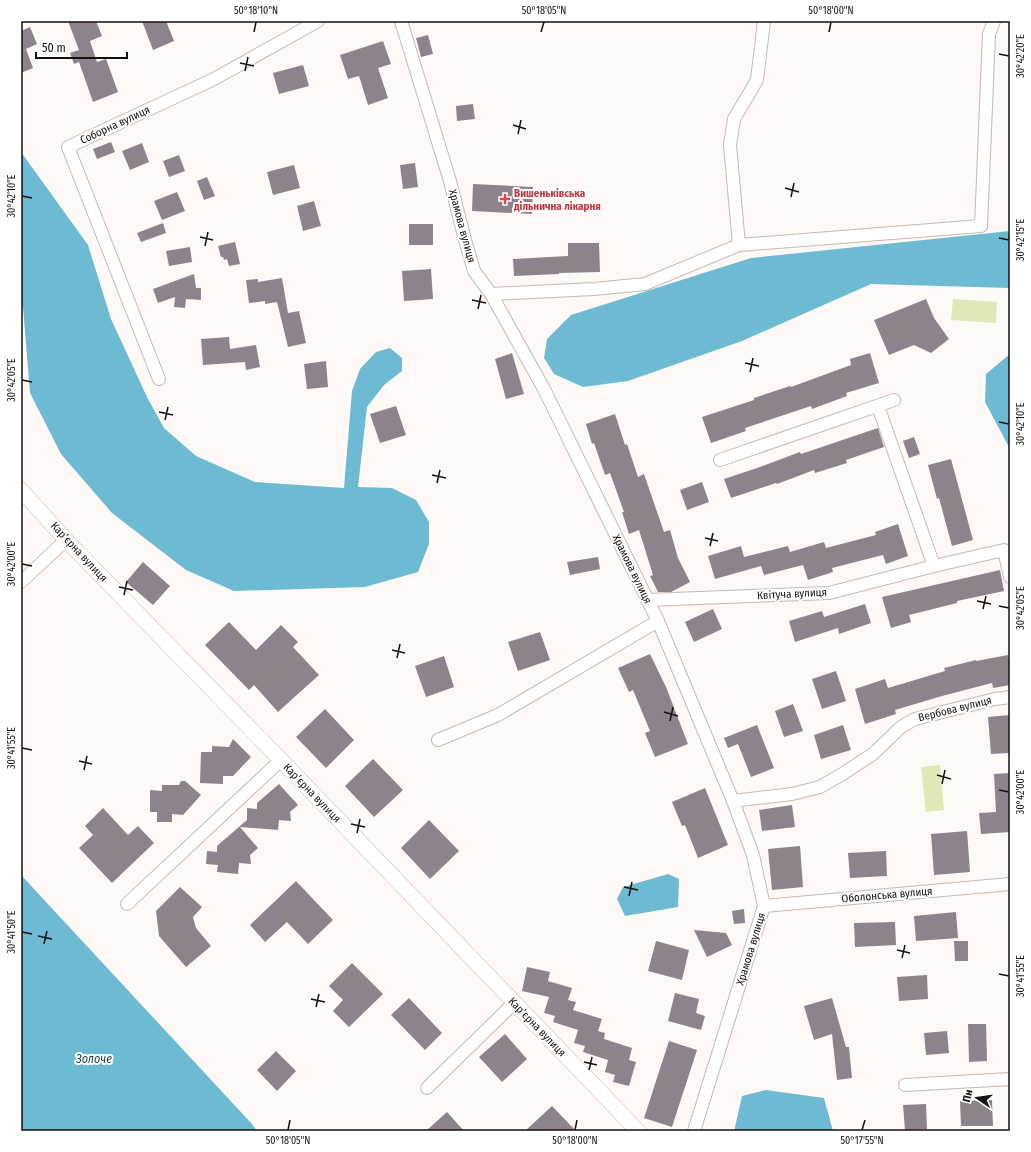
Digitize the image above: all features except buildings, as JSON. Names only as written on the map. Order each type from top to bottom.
[{"type":"street","name":"Соборна вулиця","points":[[159,379],[68,147],[214,79],[318,21]]},
{"type":"street","name":"Храмова вулиця","points":[[401,21],[448,174],[474,271],[491,294],[544,389],[658,621],[733,801],[753,855],[764,906],[694,1131]]},
{"type":"street","points":[[740,245],[730,145],[734,119],[757,80],[764,21]]},
{"type":"street","points":[[491,294],[594,289],[645,284],[740,245],[982,226],[989,34],[994,21]]},
{"type":"street","points":[[720,460],[894,400]]},
{"type":"street","points":[[878,406],[934,566]]},
{"type":"street","name":"Карʼєрна вулиця","points":[[21,490],[66,540],[281,760],[638,1131]]},
{"type":"street","points":[[21,582],[66,540]]},
{"type":"street","name":"Квітуча вулиця","points":[[647,600],[829,593],[1004,550],[1010,577]]},
{"type":"street","points":[[438,740],[498,715],[658,621]]},
{"type":"street","name":"Вербова вулиця","points":[[733,801],[792,794],[820,787],[873,754],[901,727],[915,719],[995,699],[1010,697]]},
{"type":"street","points":[[127,904],[281,760]]},
{"type":"street","name":"Оболонська вулиця","points":[[764,906],[1010,884]]},
{"type":"street","points":[[427,1088],[514,1003]]},
{"type":"street","points":[[905,1085],[1010,1079]]},
{"type":"green space","points":[[953,299],[997,302],[996,323],[951,320]]},
{"type":"green space","points":[[940,765],[944,810],[926,812],[921,767]]},
{"type":"water","points":[[21,152],[88,245],[111,319],[147,397],[164,428],[196,456],[255,482],[344,488],[352,391],[360,369],[376,352],[390,348],[402,358],[402,371],[384,385],[367,407],[358,487],[392,488],[416,500],[429,522],[429,544],[418,572],[365,587],[234,591],[186,570],[112,513],[61,454],[30,393],[23,307],[21,305]]},
{"type":"water","points":[[1010,231],[1010,288],[871,284],[742,341],[628,381],[583,387],[554,374],[544,358],[547,339],[571,315],[751,258]]},
{"type":"water","points":[[1010,354],[1010,449],[985,402],[986,374]]},
{"type":"water","points":[[668,874],[679,879],[678,907],[625,916],[617,899],[623,887]]},
{"type":"water","name":"Золоче","points":[[21,875],[252,1124],[257,1131],[21,1131]]},
{"type":"water","points":[[766,1090],[824,1098],[833,1131],[735,1131],[742,1096]]},
{"type":"place","name":"Вишеньківська дільнична лікарня","points":[[505,199]]}]
